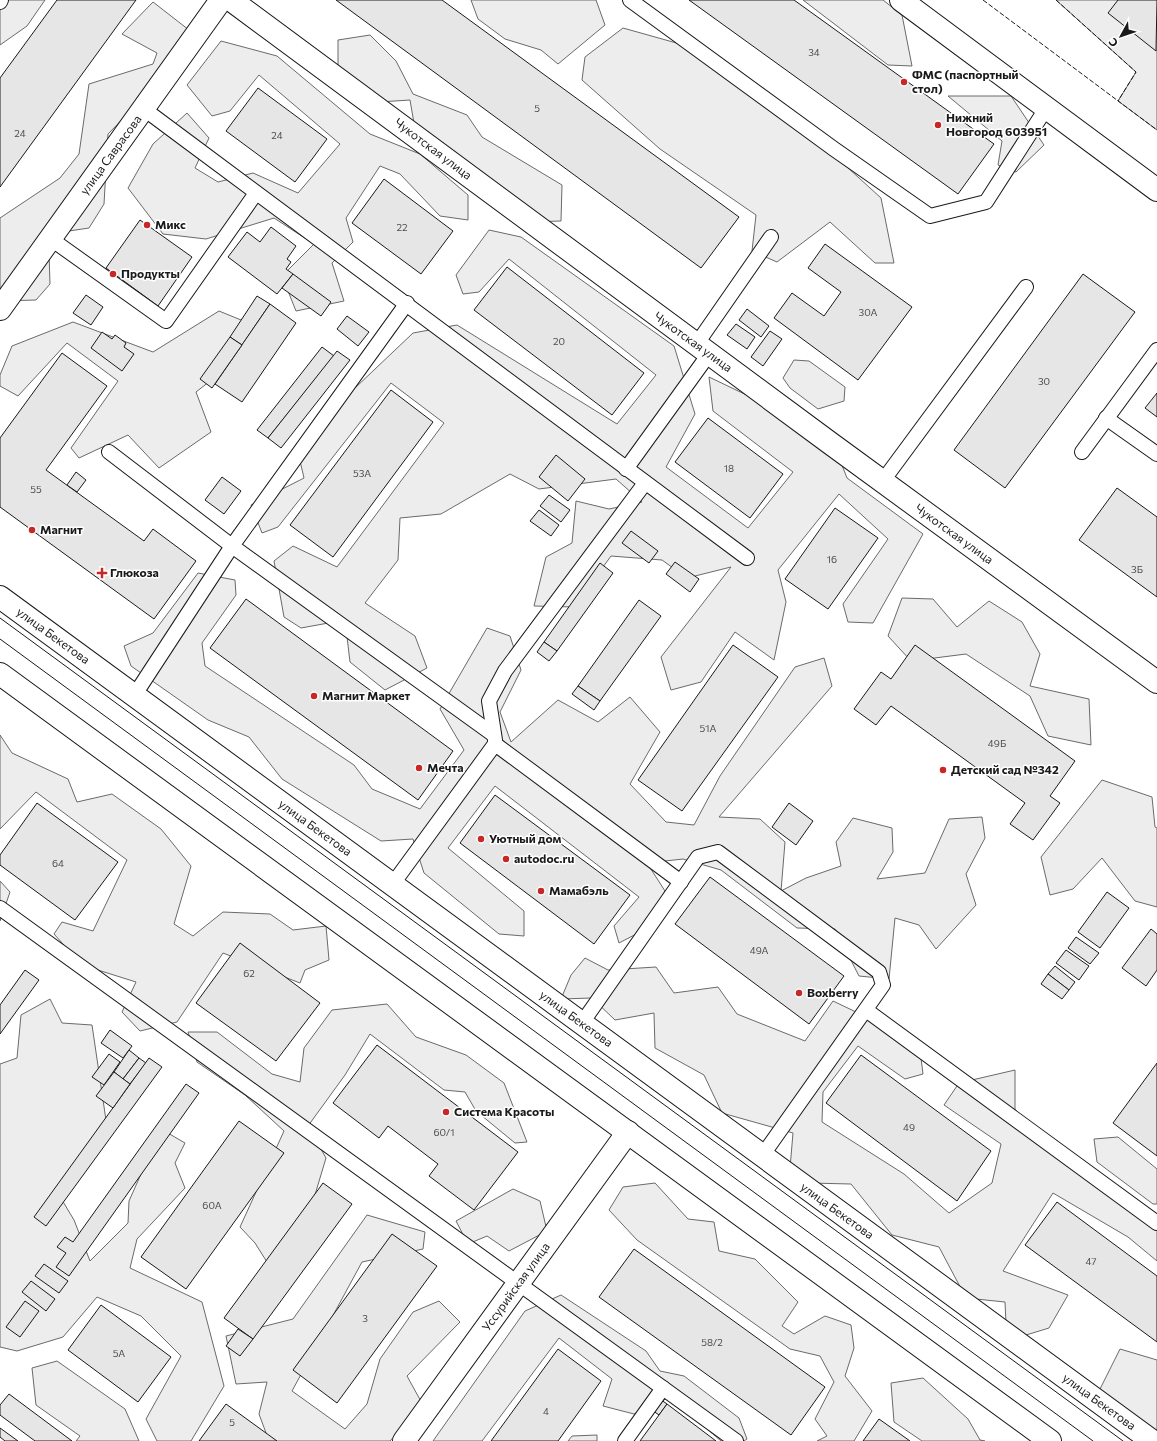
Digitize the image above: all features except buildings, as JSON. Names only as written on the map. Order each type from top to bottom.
[{"type":"main road","name":"улица Саврасова","points":[[0,309],[221,0]]},
{"type":"main road","name":"Чукотская улица","points":[[231,0],[882,482],[1157,682]]},
{"type":"main road","points":[[901,0],[1157,190]]},
{"type":"main road","name":"улица Бекетова","points":[[0,597],[1152,1441]]},
{"type":"main road","points":[[0,674],[1050,1441]]},
{"type":"main road","name":"Уссурийская улица","points":[[404,1441],[628,1132]]},
{"type":"lane","points":[[630,0],[834,149],[930,216],[986,202],[1047,107]]},
{"type":"lane","points":[[144,109],[407,303],[626,469],[747,558]]},
{"type":"lane","points":[[51,239],[166,321],[256,193]]},
{"type":"lane","points":[[626,469],[703,349],[771,237]]},
{"type":"lane","points":[[882,482],[1026,286]]},
{"type":"lane","points":[[134,696],[232,546],[407,303]]},
{"type":"lane","points":[[1082,452],[1157,350]]},
{"type":"lane","points":[[1106,418],[1157,454]]},
{"type":"lane","points":[[109,452],[232,546],[494,740],[681,882]]},
{"type":"lane","points":[[392,884],[494,740],[489,701],[505,671],[645,483]]},
{"type":"lane","points":[[582,1023],[698,857],[718,852],[879,972],[883,985],[762,1156]]},
{"type":"lane","points":[[0,908],[736,1441]]},
{"type":"lane","points":[[866,1010],[1157,1223]]},
{"type":"lane","points":[[625,1441],[663,1388]]},
{"type":"shaded area","points":[[0,0],[45,0],[27,26],[0,45]]},
{"type":"shaded area","points":[[471,0],[596,0],[605,25],[558,64],[541,50],[505,39],[478,19]]},
{"type":"shaded area","points":[[803,0],[883,0],[902,15],[912,66],[888,65]]},
{"type":"shaded area","points":[[1056,0],[1157,0],[1157,130],[1118,101],[1136,72]]},
{"type":"shaded area","points":[[153,2],[189,30],[152,89],[108,134],[104,204],[89,228],[69,231],[49,253],[50,284],[36,300],[0,301],[0,218],[60,178],[79,154],[89,84],[153,64],[157,53],[122,34]]},
{"type":"shaded area","points":[[623,28],[680,44],[847,167],[881,198],[894,263],[875,263],[830,222],[777,262],[752,251],[756,215],[660,149],[582,80],[585,57]]},
{"type":"shaded area","points":[[370,35],[396,61],[413,94],[467,115],[482,137],[562,185],[561,221],[526,222],[415,129],[410,100],[379,102],[338,72],[338,40]]},
{"type":"shaded area","points":[[221,41],[277,56],[370,134],[420,154],[468,195],[468,220],[440,216],[400,174],[380,166],[346,218],[353,242],[332,263],[344,301],[296,311],[282,276],[314,244],[274,218],[206,239],[163,234],[128,188],[153,144],[187,113],[209,138],[195,168],[218,182],[253,173],[298,193],[340,144],[259,75],[230,111],[212,116],[187,85]]},
{"type":"shaded area","points":[[948,96],[1011,96],[1044,145],[1016,172],[998,165],[1002,141]]},
{"type":"shaded area","points":[[489,230],[521,237],[674,346],[695,414],[666,467],[748,528],[793,472],[713,411],[709,377],[830,435],[847,478],[923,534],[873,623],[848,622],[843,604],[888,539],[839,494],[778,570],[786,602],[774,660],[735,632],[701,682],[671,690],[661,657],[731,567],[687,578],[662,560],[611,556],[574,607],[534,606],[546,557],[572,543],[576,501],[609,509],[642,502],[616,479],[539,489],[510,474],[441,514],[400,518],[398,560],[365,603],[415,636],[427,668],[385,690],[350,662],[345,620],[301,628],[284,617],[274,561],[293,546],[337,567],[444,423],[391,383],[278,527],[262,533],[251,505],[304,478],[296,444],[413,333],[457,325],[617,424],[656,375],[509,259],[479,292],[463,294],[456,275]]},
{"type":"shaded area","points":[[219,311],[246,322],[241,357],[196,392],[211,432],[159,468],[128,435],[79,458],[71,448],[118,381],[67,343],[18,396],[0,386],[0,375],[12,346],[73,322],[153,352]]},
{"type":"shaded area","points":[[794,360],[809,361],[845,387],[844,401],[818,409],[790,388],[783,378]]},
{"type":"shaded area","points":[[198,573],[235,580],[236,595],[202,643],[205,666],[354,765],[372,789],[420,809],[464,750],[440,709],[487,628],[510,636],[521,670],[500,712],[511,742],[558,700],[598,722],[630,697],[660,732],[630,784],[666,822],[694,825],[720,776],[795,667],[824,658],[832,686],[719,817],[760,819],[785,842],[781,891],[806,878],[841,866],[836,842],[853,818],[892,828],[893,852],[877,879],[925,873],[949,819],[982,817],[985,838],[966,874],[976,905],[936,949],[919,925],[895,918],[889,979],[859,976],[835,929],[797,928],[721,870],[683,859],[647,863],[665,891],[642,931],[619,943],[614,926],[639,897],[495,786],[448,848],[524,911],[524,936],[499,934],[424,873],[413,839],[381,841],[282,779],[249,737],[208,720],[131,666],[124,646],[153,633]]},
{"type":"shaded area","points":[[902,598],[933,599],[957,627],[989,601],[1022,622],[1040,654],[1030,686],[1089,699],[1091,745],[1048,736],[1030,696],[966,654],[911,661],[888,636]]},
{"type":"shaded area","points":[[0,735],[12,753],[68,779],[77,802],[112,794],[161,829],[191,866],[174,924],[193,936],[223,912],[270,914],[293,930],[326,926],[329,960],[305,970],[300,983],[223,953],[177,1022],[140,1031],[122,1012],[136,982],[82,965],[54,934],[62,922],[93,931],[127,860],[36,792],[0,829]]},
{"type":"shaded area","points":[[1102,780],[1152,797],[1155,827],[1157,828],[1157,907],[1135,901],[1102,858],[1073,889],[1050,895],[1041,857]]},
{"type":"shaded area","points":[[0,881],[10,892],[0,921]]},
{"type":"shaded area","points":[[585,958],[608,970],[656,967],[674,993],[718,987],[737,1014],[805,1041],[833,1001],[919,1042],[923,1074],[905,1079],[858,1046],[823,1092],[822,1122],[904,1174],[949,1213],[992,1183],[1001,1144],[944,1105],[959,1083],[1015,1070],[1015,1124],[1157,1227],[1157,1261],[1128,1237],[1053,1193],[1003,1271],[1068,1295],[1049,1328],[1026,1335],[1006,1323],[1005,1302],[966,1298],[939,1247],[892,1235],[851,1184],[809,1183],[790,1168],[793,1133],[722,1113],[704,1075],[655,1048],[654,1013],[615,1020],[592,998],[561,999],[571,975]]},
{"type":"shaded area","points":[[50,999],[62,1023],[92,1025],[107,1127],[59,1195],[74,1220],[90,1261],[128,1223],[129,1201],[161,1129],[185,1143],[175,1163],[185,1188],[137,1239],[130,1268],[202,1302],[224,1386],[191,1441],[157,1441],[146,1419],[181,1356],[141,1316],[97,1297],[63,1337],[17,1351],[0,1347],[0,1064],[17,1058],[21,1015]]},
{"type":"shaded area","points":[[387,1004],[416,1037],[466,1055],[504,1083],[527,1142],[515,1143],[476,1111],[465,1092],[444,1090],[370,1034],[345,1075],[308,1126],[326,1158],[302,1238],[272,1270],[255,1243],[240,1227],[284,1131],[245,1095],[197,1062],[188,1032],[217,1032],[272,1074],[300,1082],[304,1048],[332,1010]]},
{"type":"shaded area","points":[[1118,1137],[1157,1169],[1157,1204],[1153,1204],[1097,1162],[1094,1139]]},
{"type":"shaded area","points":[[655,1183],[688,1219],[714,1222],[719,1251],[755,1259],[798,1302],[782,1326],[794,1334],[825,1316],[851,1325],[854,1348],[845,1376],[872,1411],[854,1441],[817,1441],[827,1436],[815,1419],[834,1382],[820,1356],[790,1349],[637,1240],[609,1210],[623,1187]]},
{"type":"shaded area","points":[[513,1189],[540,1201],[547,1231],[509,1251],[487,1236],[468,1244],[456,1221]]},
{"type":"shaded area","points":[[367,1215],[425,1232],[423,1249],[362,1262],[292,1391],[345,1429],[367,1404],[380,1359],[413,1312],[439,1301],[460,1322],[407,1376],[423,1405],[390,1441],[269,1441],[259,1414],[267,1382],[236,1384],[226,1336],[293,1319]]},
{"type":"shaded area","points":[[561,1295],[646,1351],[660,1371],[684,1376],[739,1418],[747,1439],[744,1441],[721,1441],[670,1397],[634,1414],[603,1406],[612,1379],[559,1338],[482,1441],[433,1441],[525,1311]]},
{"type":"shaded area","points":[[1120,1349],[1157,1360],[1157,1432],[1099,1391]]},
{"type":"shaded area","points":[[57,1361],[125,1409],[139,1441],[76,1441],[80,1436],[36,1405],[32,1368]]},
{"type":"shaded area","points":[[923,1378],[968,1419],[980,1440],[985,1441],[922,1441],[894,1422],[891,1383]]},
{"type":"shaded area","points":[[597,1435],[597,1441],[568,1441],[572,1436]]},
{"type":"tram line","points":[[0,618],[1123,1441]]},
{"type":"tram line","points":[[0,639],[1093,1441]]},
{"type":"fence","points":[[983,0],[1157,130]]},
{"type":"fence","points":[[1056,0],[1136,72],[1118,101]]},
{"type":"place","name":"ФМС (паспортный стол)","points":[[904,82]]},
{"type":"place","name":"Нижний Новгород 603951","points":[[938,125]]},
{"type":"place","name":"Микс","points":[[147,225]]},
{"type":"place","name":"Продукты","points":[[113,274]]},
{"type":"place","name":"Магнит","points":[[32,530]]},
{"type":"place","name":"Глюкоза","points":[[102,573]]},
{"type":"place","name":"Магнит Маркет","points":[[314,696]]},
{"type":"place","name":"Мечта","points":[[419,768]]},
{"type":"place","name":"Детский сад №342","points":[[943,770]]},
{"type":"place","name":"Уютный дом","points":[[481,839]]},
{"type":"place","name":"autodoc.ru","points":[[506,859]]},
{"type":"place","name":"Мамабэль","points":[[541,891]]},
{"type":"place","name":"Boxberry","points":[[799,993]]},
{"type":"place","name":"Система Красоты","points":[[446,1112]]}]
